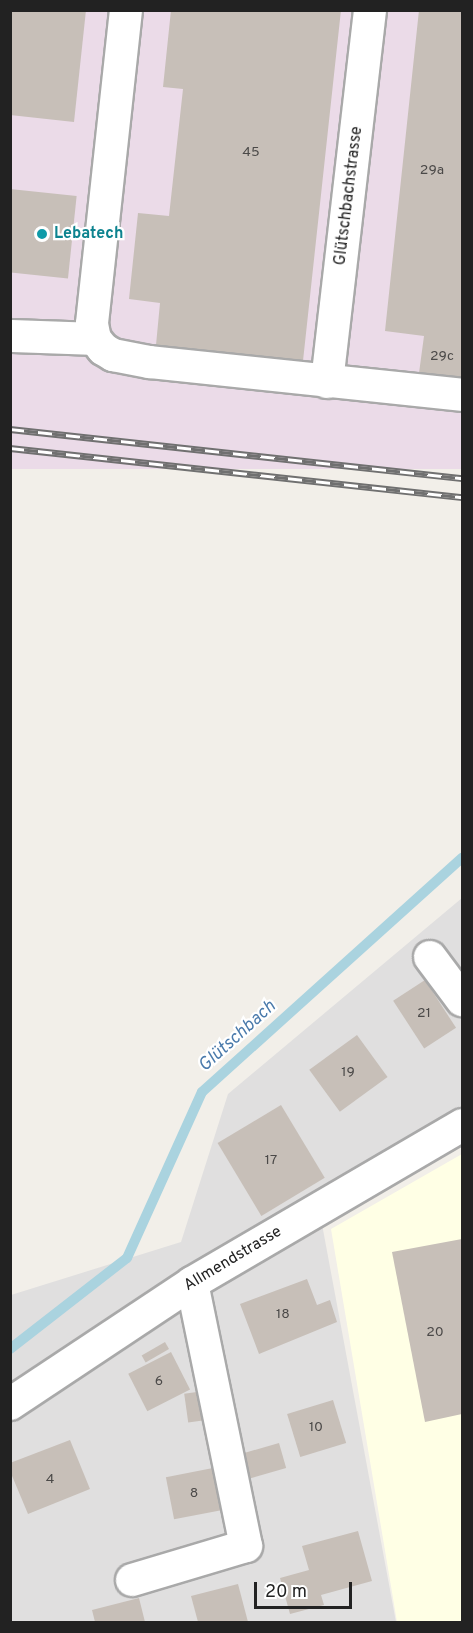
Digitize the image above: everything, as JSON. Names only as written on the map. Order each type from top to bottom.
[{"type":"street","points":[[126,10],[92,324],[95,339],[103,349],[113,355],[327,382],[462,395]]},
{"type":"street","name":"Glütschbachstrasse","points":[[327,382],[370,10]]},
{"type":"street","points":[[10,336],[95,339]]},
{"type":"street","points":[[430,957],[462,1000]]},
{"type":"street","name":"Allmendstrasse","points":[[10,1404],[192,1283],[462,1125]]},
{"type":"street","points":[[132,1580],[246,1546],[192,1283]]},
{"type":"shaded area","points":[[11,11],[462,11],[462,469],[11,469]]},
{"type":"shaded area","points":[[462,898],[462,1125],[319,1208],[396,1622],[11,1622],[11,1295],[181,1242],[228,1094]]},
{"type":"shaded area","points":[[462,1154],[462,1622],[397,1622],[331,1229]]},
{"type":"building","points":[[10,10],[86,10],[74,122],[10,115]]},
{"type":"building","points":[[171,10],[341,10],[303,361],[156,345],[160,303],[129,299],[138,213],[169,216],[183,89],[163,87]]},
{"type":"building","points":[[419,10],[462,10],[462,378],[419,373],[424,336],[385,331]]},
{"type":"building","name":"Lebatech","points":[[10,189],[77,196],[68,279],[10,272]]},
{"type":"building","points":[[425,980],[456,1028],[424,1049],[393,1001]]},
{"type":"building","points":[[357,1035],[388,1077],[340,1112],[309,1070]]},
{"type":"building","points":[[281,1105],[325,1178],[261,1216],[218,1143]]},
{"type":"building","points":[[462,1239],[462,1414],[425,1422],[392,1252]]},
{"type":"building","points":[[307,1279],[317,1305],[330,1300],[337,1322],[259,1354],[240,1304]]},
{"type":"building","points":[[165,1342],[169,1349],[146,1362],[142,1356]]},
{"type":"building","points":[[171,1352],[190,1389],[147,1411],[128,1374]]},
{"type":"building","points":[[204,1391],[208,1420],[188,1423],[184,1394]]},
{"type":"building","points":[[333,1400],[346,1443],[300,1457],[287,1414]]},
{"type":"building","points":[[70,1440],[90,1489],[28,1514],[10,1471],[10,1463]]},
{"type":"building","points":[[279,1443],[286,1468],[251,1478],[243,1453]]},
{"type":"building","points":[[213,1468],[221,1510],[174,1519],[166,1477]]},
{"type":"building","points":[[358,1531],[372,1581],[321,1595],[324,1605],[290,1614],[280,1578],[309,1570],[302,1546]]},
{"type":"building","points":[[238,1584],[248,1622],[198,1622],[191,1596]]},
{"type":"building","points":[[139,1598],[145,1622],[95,1622],[92,1610]]},
{"type":"waterway","name":"Glütschbach","points":[[10,1349],[127,1258],[202,1092],[462,858]]},
{"type":"railway","points":[[10,429],[462,478]]},
{"type":"railway","points":[[10,448],[462,497]]},
{"type":"place","name":"Lebatech","points":[[42,234]]}]
